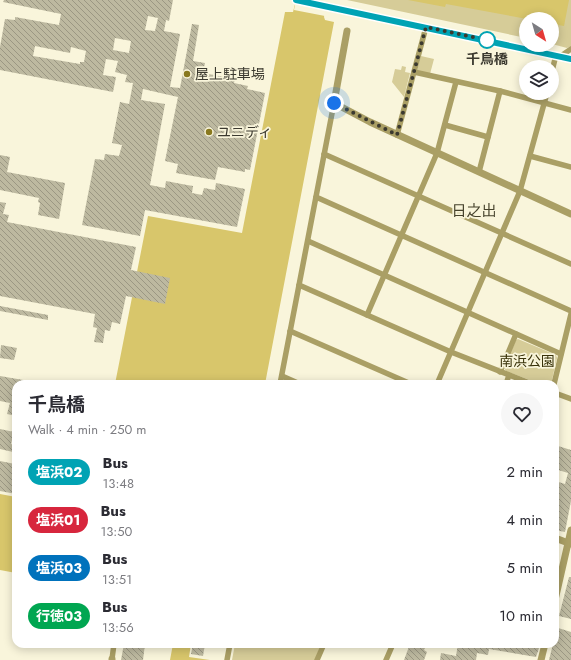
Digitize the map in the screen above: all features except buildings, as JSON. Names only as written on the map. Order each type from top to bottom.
[{"type":"street","points":[[296,0],[559,55],[571,59]]},
{"type":"street","points":[[397,135],[426,27]]},
{"type":"street","points":[[281,380],[348,30]]},
{"type":"street","points":[[557,60],[559,55],[571,49]]},
{"type":"street","points":[[414,72],[500,91],[571,110]]},
{"type":"street","points":[[367,315],[437,153],[456,82]]},
{"type":"street","points":[[479,172],[500,91]]},
{"type":"street","points":[[439,380],[520,191],[545,100]]},
{"type":"street","points":[[334,103],[397,135],[571,214]]},
{"type":"street","points":[[445,125],[488,137]]},
{"type":"street","points":[[324,154],[571,264]]},
{"type":"street","points":[[530,156],[571,167]]},
{"type":"street","points":[[316,197],[571,311]]},
{"type":"street","points":[[308,241],[561,354]]},
{"type":"street","points":[[299,285],[451,352],[522,380]]},
{"type":"street","points":[[555,380],[571,314]]},
{"type":"street","points":[[290,331],[402,380]]},
{"type":"street","points":[[500,372],[516,334]]},
{"type":"street","points":[[507,380],[509,375]]},
{"type":"street","points":[[282,376],[291,380]]},
{"type":"street","points":[[559,394],[571,399]]},
{"type":"street","points":[[559,579],[570,543],[571,530]]},
{"type":"street","points":[[559,539],[570,543]]},
{"type":"street","points":[[112,659],[113,648]]},
{"type":"street","points":[[227,660],[229,648]]},
{"type":"street","points":[[317,660],[322,648]]},
{"type":"street","points":[[386,660],[391,648]]},
{"type":"street","points":[[541,660],[544,648]]},
{"type":"green space","points":[[347,0],[571,0],[571,46],[567,48],[559,46],[559,12],[519,12],[519,37]]},
{"type":"green space","points":[[421,56],[434,59],[430,74],[417,71]]},
{"type":"green space","points":[[402,66],[406,67],[405,72],[410,73],[404,97],[392,82],[395,69],[401,70]]},
{"type":"green space","name":"南浜公園","points":[[518,339],[556,355],[557,358],[552,380],[530,380],[506,371],[504,368],[516,340]]},
{"type":"green space","points":[[234,648],[320,648],[315,660],[232,660]]},
{"type":"shaded area","points":[[296,0],[327,0],[324,17],[325,20],[334,22],[266,380],[116,380],[148,216],[242,233],[285,12],[293,12]]},
{"type":"shaded area","points":[[408,0],[569,0],[564,26],[559,25],[559,12],[519,12],[519,18],[446,4],[445,7]]},
{"type":"shaded area","points":[[0,494],[12,496],[12,572],[0,570]]},
{"type":"shaded area","points":[[172,648],[190,648],[189,657],[210,660],[170,660]]},
{"type":"pier","points":[[296,0],[328,0],[325,16],[294,10]]},
{"type":"bus line","name":"塩浜02","points":[[296,0],[571,59]]},
{"type":"place","name":"千鳥橋","points":[[487,40]]},
{"type":"place","name":"屋上駐車場","points":[[187,74]]},
{"type":"place","name":"ユニディ","points":[[209,132]]},
{"type":"district","name":"日之出","points":[[474,211]]},
{"type":"route","points":[[334,103],[397,135],[426,27],[487,40]]}]
